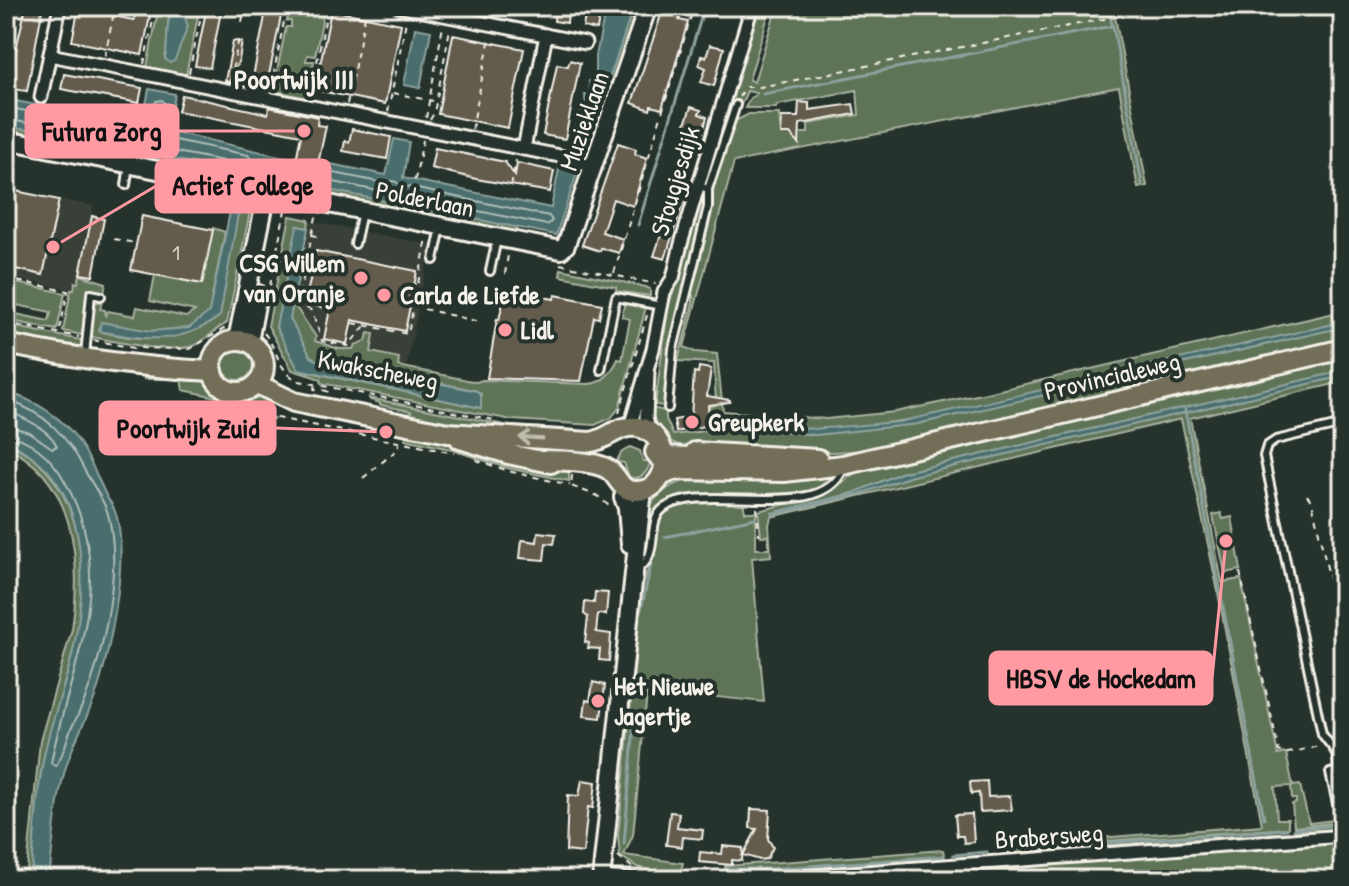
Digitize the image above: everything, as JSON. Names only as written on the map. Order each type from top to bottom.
[{"type":"main road","points":[[244,333],[262,354],[260,378],[245,391],[231,391],[219,383],[213,365],[224,344],[244,333]]},
{"type":"main road","points":[[6,344],[115,363],[213,365]]},
{"type":"main road","name":"Provincialeweg","points":[[647,490],[675,478],[721,472],[784,472],[843,465],[1343,349]]},
{"type":"main road","name":"Kwakscheweg","points":[[260,378],[321,407],[448,433],[591,442],[620,429],[649,431]]},
{"type":"main road","points":[[620,429],[610,446],[603,472],[613,490],[647,490],[663,451],[649,431]]},
{"type":"main road","name":"Provincialeweg","points":[[620,429],[643,438],[658,456],[668,450],[707,455],[816,459],[892,453]]},
{"type":"main road","name":"Kwakscheweg","points":[[448,433],[480,447],[603,472]]},
{"type":"street","points":[[41,97],[60,6]]},
{"type":"street","name":"Muzieklaan","points":[[563,250],[588,166],[648,6]]},
{"type":"street","points":[[403,7],[585,43]]},
{"type":"street","name":"Stougjesdijk","points":[[649,431],[646,417],[648,369],[656,305],[673,280],[703,187],[751,11]]},
{"type":"street","points":[[521,148],[546,35]]},
{"type":"street","points":[[50,55],[521,148],[588,166]]},
{"type":"street","name":"Polderlaan","points":[[6,140],[277,198],[362,211],[434,232],[497,238],[563,250]]},
{"type":"street","points":[[244,333],[277,198]]},
{"type":"street","name":"Stougjesdijk","points":[[620,429],[648,369]]},
{"type":"street","points":[[641,880],[601,878],[634,563],[627,508],[647,490]]},
{"type":"street","name":"Brabersweg","points":[[758,880],[1343,833]]},
{"type":"lane","points":[[668,408],[673,349],[708,207],[703,187],[736,105]]},
{"type":"lane","points":[[126,185],[129,165]]},
{"type":"lane","points":[[355,244],[362,211]]},
{"type":"lane","points":[[434,232],[434,260]]},
{"type":"lane","points":[[490,271],[497,238]]},
{"type":"lane","points":[[85,359],[91,294],[101,296]]},
{"type":"lane","points":[[601,370],[616,297],[656,305]]},
{"type":"lane","points":[[1343,424],[1276,440],[1267,446],[1264,456],[1322,734],[1335,751],[1340,770],[1330,773],[1343,833]]},
{"type":"lane","points":[[634,563],[643,565],[648,560],[657,517],[666,507],[694,501],[816,494],[835,482],[843,465]]},
{"type":"path","points":[[143,73],[156,6]]},
{"type":"path","points":[[187,82],[203,6]]},
{"type":"path","points":[[242,22],[245,6]]},
{"type":"path","points":[[269,98],[287,6]]},
{"type":"path","points":[[308,106],[328,6]]},
{"type":"path","points":[[348,101],[367,6]]},
{"type":"path","points":[[614,275],[694,6]]},
{"type":"path","points":[[719,6],[751,11]]},
{"type":"path","points":[[386,121],[403,7]]},
{"type":"path","points":[[104,65],[114,12]]},
{"type":"path","points":[[409,210],[428,100],[449,16]]},
{"type":"path","points":[[425,129],[436,102],[449,16]]},
{"type":"path","points":[[736,105],[741,91],[746,87],[760,87],[1114,17]]},
{"type":"path","points":[[229,90],[239,38]]},
{"type":"path","points":[[473,125],[490,40]]},
{"type":"path","points":[[392,93],[436,102]]},
{"type":"path","points":[[511,186],[521,148]]},
{"type":"path","points":[[269,288],[277,198]]},
{"type":"path","points":[[316,215],[298,303],[312,311],[322,341],[348,346],[365,326]]},
{"type":"path","points":[[353,323],[408,334],[434,232]]},
{"type":"path","points":[[312,235],[317,236]]},
{"type":"path","points":[[114,239],[135,243]]},
{"type":"path","points":[[505,274],[509,253]]},
{"type":"path","points":[[6,279],[68,291],[59,333]]},
{"type":"path","points":[[620,429],[623,405],[660,285]]},
{"type":"path","points":[[424,309],[480,322]]},
{"type":"path","points":[[6,323],[134,348],[188,349],[202,344],[220,329],[244,333]]},
{"type":"path","name":"Kwakscheweg","points":[[244,333],[265,334],[283,370],[299,381],[503,422]]},
{"type":"path","points":[[340,430],[456,454]]},
{"type":"path","points":[[363,478],[398,449]]},
{"type":"path","points":[[475,460],[571,486]]},
{"type":"path","points":[[1307,495],[1312,502],[1343,638]]},
{"type":"path","points":[[757,499],[759,535]]},
{"type":"path","points":[[1240,572],[1279,751],[1284,754],[1328,744]]},
{"type":"shaded area","points":[[6,189],[93,206],[92,215],[105,218],[93,278],[78,283],[74,290],[6,277]]},
{"type":"shaded area","name":"CSG Willem van Oranje","points":[[309,221],[431,245],[406,368],[397,366],[399,358],[342,367],[290,319]]},
{"type":"green space","points":[[159,6],[172,6],[165,59],[186,6],[200,6],[186,75],[147,67]]},
{"type":"green space","points":[[290,6],[325,7],[315,56],[307,55],[306,61],[314,61],[307,98],[273,91],[286,27],[291,27],[291,21],[287,21]]},
{"type":"green space","points":[[634,6],[643,6],[591,158],[586,160],[583,156]]},
{"type":"green space","points":[[758,6],[771,6],[749,80],[754,82],[777,6],[1113,6],[1147,186],[1138,188],[1119,87],[734,162],[684,347],[695,352],[717,354],[723,411],[826,419],[895,412],[1343,311],[1343,322],[923,418],[814,429],[743,426],[815,435],[917,424],[1343,327],[1343,342],[896,446],[844,452],[794,453],[692,448],[670,441],[659,431],[651,408],[666,411],[673,435],[704,431],[705,427],[711,426],[708,407],[716,405],[714,363],[678,361],[693,302],[693,295],[689,294],[713,203],[713,181],[735,121],[749,114],[779,114],[781,133],[808,133],[808,124],[859,115],[857,90],[777,105],[776,108],[745,108],[750,98],[756,95],[747,91],[740,107],[735,105],[709,173]]},
{"type":"green space","points":[[6,126],[517,227],[515,237],[414,217],[415,209],[406,207],[404,215],[6,136]]},
{"type":"green space","points":[[701,197],[705,198],[705,208],[670,348],[666,406],[655,405],[668,308]]},
{"type":"green space","points":[[231,204],[243,206],[250,212],[227,323],[196,345],[186,348],[143,346],[88,336],[92,304],[102,301],[100,309],[105,310],[106,315],[108,311],[135,316],[137,307],[186,317],[195,311],[150,301],[155,275],[202,284],[213,228],[225,232],[209,312],[190,328],[150,331],[101,323],[99,331],[130,337],[162,338],[192,331],[220,316],[237,213],[230,212]]},
{"type":"green space","points":[[290,216],[309,220],[308,228],[298,226],[276,327],[300,370],[481,408],[481,394],[474,390],[353,366],[330,367],[320,363],[306,352],[290,319],[293,303],[316,337],[315,341],[339,349],[353,349],[366,341],[368,333],[374,334],[371,352],[399,358],[398,366],[477,382],[587,384],[602,380],[618,359],[622,360],[630,319],[622,317],[624,306],[629,303],[646,307],[619,408],[611,418],[595,425],[512,420],[321,383],[321,379],[292,370],[268,326]]},
{"type":"green space","points":[[561,269],[646,287],[650,289],[650,296],[616,291],[616,287],[560,276]]},
{"type":"green space","points":[[80,275],[106,283],[104,293],[88,289],[82,335],[63,331],[71,290],[74,290]]},
{"type":"green space","points":[[6,281],[65,293],[57,330],[6,320],[6,312],[49,321],[51,312],[6,303]]},
{"type":"green space","points":[[6,325],[81,340],[83,346],[81,350],[6,338]]},
{"type":"green space","points":[[238,350],[244,351],[252,359],[252,371],[244,379],[238,380],[232,379],[224,371],[223,365],[224,359],[232,351]]},
{"type":"green space","points":[[1343,355],[1343,371],[901,473],[854,493],[773,513],[853,496],[912,476],[1343,376],[1343,382],[1190,418],[1222,582],[1241,579],[1278,755],[1286,753],[1293,786],[1300,785],[1309,823],[1334,820],[1336,828],[1333,832],[1296,834],[1294,831],[1335,825],[1294,827],[1292,804],[1296,803],[1296,799],[1292,799],[1291,786],[1275,787],[1277,819],[1288,819],[1288,828],[1025,847],[1025,851],[1288,832],[1286,836],[1009,857],[1008,846],[1016,837],[1023,844],[1262,825],[1216,582],[1181,419],[771,517],[771,556],[752,558],[764,702],[641,689],[647,694],[633,835],[624,855],[683,863],[679,877],[637,867],[620,856],[618,836],[642,587],[652,557],[658,520],[666,510],[687,504],[743,502],[745,512],[756,512],[756,549],[769,549],[768,536],[761,536],[758,511],[819,496],[833,490],[857,471],[903,457]]},
{"type":"green space","points":[[149,374],[196,374],[231,395],[273,397],[268,409],[274,420],[249,404],[183,390],[181,379],[144,379]]},
{"type":"green space","points":[[369,398],[510,426],[578,430],[580,438],[461,429],[410,415],[411,411],[380,405]]},
{"type":"green space","points":[[408,434],[449,440],[569,471],[569,481],[507,468],[450,449],[405,439]]},
{"type":"green space","points":[[6,442],[33,458],[53,479],[68,504],[77,532],[81,561],[79,622],[41,773],[31,880],[26,880],[40,741],[72,629],[76,577],[69,525],[60,501],[47,480],[29,461],[6,447]]},
{"type":"green space","points":[[630,447],[640,451],[643,461],[651,461],[646,472],[637,478],[629,477],[624,463],[616,462],[621,453]]},
{"type":"green space","points":[[832,475],[819,488],[805,492],[674,499],[660,505],[651,520],[644,519],[659,495],[684,481]]},
{"type":"green space","points":[[1221,513],[1223,519],[1232,517],[1241,570],[1225,573],[1213,515]]},
{"type":"green space","points":[[1343,841],[1343,880],[811,880]]},
{"type":"green space","points":[[943,850],[945,859],[941,862],[726,878],[725,866]]},
{"type":"water","points":[[172,6],[186,6],[184,16],[188,26],[175,60],[170,63],[165,59]]},
{"type":"water","points":[[606,6],[634,6],[556,235],[6,126],[6,99],[142,126],[149,89],[175,94],[169,131],[319,165],[320,162],[386,175],[394,139],[409,142],[403,178],[551,208],[560,164],[565,165],[573,143],[577,142],[577,125],[582,124],[581,110],[586,109],[585,95],[590,94],[589,81],[595,80],[595,61]]},
{"type":"water","points":[[415,28],[431,31],[420,88],[404,85]]},
{"type":"water","points":[[230,212],[238,214],[220,316],[191,332],[162,338],[99,331],[101,322],[150,331],[189,328],[209,312]]},
{"type":"water","points":[[297,226],[308,228],[290,319],[311,357],[328,366],[353,366],[477,391],[481,396],[481,408],[298,369],[276,327]]},
{"type":"water","points":[[1343,322],[1343,327],[917,424],[815,435],[742,426],[743,422],[814,429],[899,422]]},
{"type":"water","points":[[1343,371],[1343,376],[912,476],[859,494],[772,513],[854,493],[901,473]]},
{"type":"water","points":[[6,392],[27,399],[47,411],[73,433],[116,515],[120,537],[114,622],[97,691],[65,770],[49,880],[31,880],[38,799],[48,738],[73,651],[81,592],[81,561],[77,531],[68,503],[54,478],[33,457],[6,442]]},
{"type":"building","points":[[26,6],[43,6],[27,91],[7,88]]},
{"type":"building","points":[[79,6],[94,6],[93,12],[134,20],[136,6],[152,6],[142,55],[72,41]]},
{"type":"building","points":[[207,6],[222,6],[210,68],[195,66]]},
{"type":"building","points":[[267,6],[283,6],[268,80],[253,77]]},
{"type":"building","points":[[555,6],[589,6],[588,9],[600,11],[597,30],[583,27],[585,16],[568,13],[567,23],[554,21]]},
{"type":"building","points":[[664,6],[684,6],[679,20],[688,22],[662,109],[651,106],[650,110],[632,103]]},
{"type":"building","points":[[331,10],[401,24],[385,104],[315,90]]},
{"type":"building","points":[[453,35],[524,49],[508,128],[438,114]]},
{"type":"building","points":[[233,41],[242,42],[230,82],[225,81]]},
{"type":"building","points":[[710,45],[724,48],[714,86],[701,82],[706,68],[699,65],[701,56],[706,57]]},
{"type":"building","points":[[570,60],[580,63],[565,139],[543,135],[557,64],[568,66]]},
{"type":"building","points":[[64,74],[142,88],[139,103],[61,89]]},
{"type":"building","points":[[182,95],[268,114],[269,107],[318,117],[317,125],[326,126],[318,164],[296,160],[301,135],[178,111]]},
{"type":"building","points":[[799,102],[809,103],[809,110],[853,104],[855,114],[800,124],[799,144],[790,134],[781,134],[782,117],[798,117]]},
{"type":"building","points":[[691,107],[701,110],[699,114],[707,117],[701,139],[689,135],[690,129],[684,127]]},
{"type":"building","points":[[352,129],[391,137],[387,159],[343,151]]},
{"type":"building","points":[[618,143],[636,149],[635,154],[647,158],[633,206],[613,199],[602,232],[623,239],[619,253],[582,245]]},
{"type":"building","points":[[435,148],[505,162],[515,176],[517,163],[554,171],[550,192],[431,168]]},
{"type":"building","points":[[6,189],[59,200],[43,275],[6,267]]},
{"type":"building","points":[[675,193],[685,196],[665,259],[654,256]]},
{"type":"building","points":[[92,216],[104,219],[93,276],[80,274]]},
{"type":"building","points":[[142,216],[213,230],[202,284],[131,270]]},
{"type":"building","points":[[316,251],[417,271],[405,331],[352,320],[347,344],[324,339],[330,309],[305,304]]},
{"type":"building","points":[[513,291],[602,304],[599,318],[594,317],[581,381],[487,378],[497,319],[505,293],[512,294]]},
{"type":"building","points":[[699,367],[711,369],[707,396],[730,402],[708,405],[709,425],[676,432],[674,420],[691,417],[694,372],[698,373]]},
{"type":"building","points":[[97,419],[122,425],[120,441],[94,437]]},
{"type":"building","points":[[538,532],[556,534],[554,544],[546,543],[544,560],[520,558],[522,540],[537,542]]},
{"type":"building","points":[[595,592],[608,593],[606,615],[598,614],[596,632],[611,634],[609,661],[599,660],[600,649],[588,648],[589,643],[585,642],[588,617],[584,614],[585,602],[594,603]]},
{"type":"building","points":[[593,682],[605,685],[601,718],[584,716]]},
{"type":"building","points":[[582,780],[596,782],[593,808],[588,807],[583,853],[566,851],[568,795],[579,796]]},
{"type":"building","points":[[987,781],[988,797],[1010,796],[1012,810],[980,812],[979,793],[971,794],[970,782]]},
{"type":"building","points":[[751,809],[770,810],[768,839],[773,847],[767,859],[743,855],[757,829],[750,828]]},
{"type":"building","points":[[670,812],[679,813],[677,827],[703,830],[702,839],[683,837],[682,847],[666,845]]},
{"type":"building","points":[[972,814],[974,842],[964,843],[963,836],[957,836],[955,815]]},
{"type":"building","points":[[723,846],[743,848],[742,861],[732,860],[732,865],[699,862],[700,852],[722,854]]},
{"type":"waterway","points":[[763,94],[1112,26],[1109,6]]},
{"type":"waterway","points":[[638,225],[702,15]]},
{"type":"waterway","points":[[1113,26],[1142,184]]},
{"type":"waterway","points":[[1185,410],[1264,818]]},
{"type":"waterway","points":[[665,537],[755,518]]},
{"type":"waterway","points":[[641,610],[654,551]]},
{"type":"waterway","points":[[624,844],[635,713]]},
{"type":"waterway","points":[[1294,829],[1335,825]]},
{"type":"waterway","points":[[1024,849],[1287,829]]},
{"type":"waterway","points":[[953,855],[987,852]]},
{"type":"waterway","points":[[726,869],[767,869],[944,856]]},
{"type":"place","name":"Futura Zorg","points":[[304,131]]},
{"type":"place","name":"Actief College","points":[[53,247]]},
{"type":"place","name":"CSG Willem van Oranje","points":[[361,278]]},
{"type":"place","name":"Carla de Liefde","points":[[384,295]]},
{"type":"place","name":"Lidl","points":[[505,330]]},
{"type":"place","name":"Greupkerk","points":[[692,422]]},
{"type":"place","name":"Poortwijk Zuid","points":[[386,432]]},
{"type":"place","name":"HBSV de Hockedam","points":[[1226,541]]},
{"type":"place","name":"Het Nieuwe Jagertje","points":[[598,701]]},
{"type":"district","name":"Poortwijk III","points":[[294,79]]}]
